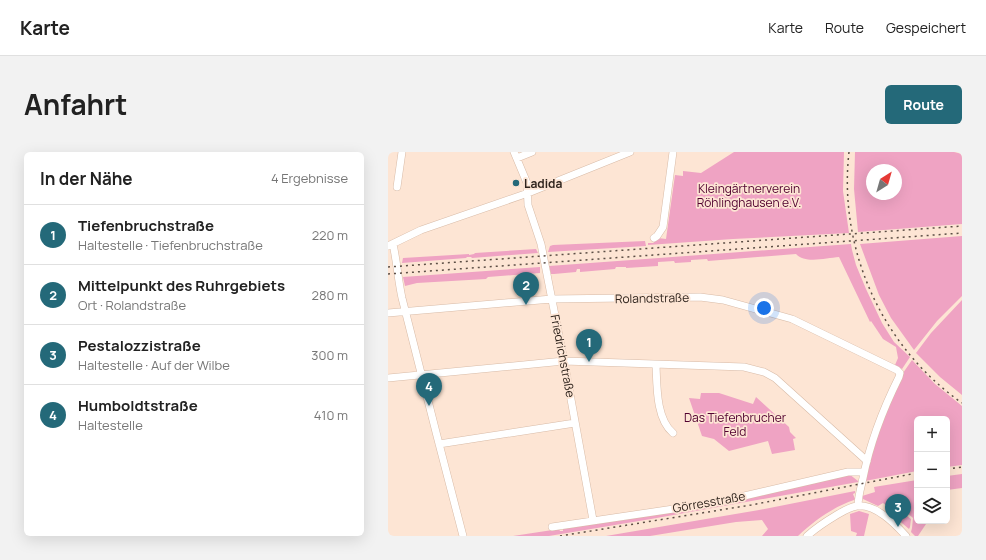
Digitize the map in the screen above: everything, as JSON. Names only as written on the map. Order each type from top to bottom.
[{"type":"street","points":[[397,187],[402,152]]},
{"type":"street","points":[[516,155],[532,152]]},
{"type":"street","points":[[463,536],[421,374],[391,245],[421,230],[528,193],[630,152]]},
{"type":"street","points":[[654,238],[663,226],[672,152]]},
{"type":"street","name":"Friedrichstraße","points":[[516,155],[527,183],[528,205],[541,244],[576,422],[593,520]]},
{"type":"street","name":"Rolandstraße","points":[[388,313],[552,299],[700,297],[723,300],[802,323],[897,370],[900,373],[879,422],[867,461]]},
{"type":"street","points":[[388,378],[564,361],[744,368],[764,372],[778,381],[867,461],[858,506]]},
{"type":"street","points":[[656,365],[658,401],[667,427],[673,433]]},
{"type":"street","points":[[439,444],[576,422]]},
{"type":"street","name":"Görresstraße","points":[[552,527],[714,503],[848,472],[864,472]]},
{"type":"street","points":[[807,536],[844,510],[858,506],[868,507],[880,512],[906,536]]},
{"type":"green space","name":"Kleingärtnerverein Röhlinghausen e.V.","points":[[734,152],[844,152],[843,191],[849,233],[648,245],[648,243],[654,243],[653,241],[658,238],[666,239],[675,175],[683,176],[683,171],[701,173]]},
{"type":"green space","points":[[855,152],[954,152],[962,154],[962,224],[858,232],[854,189]]},
{"type":"green space","points":[[962,236],[962,296],[937,321],[914,350],[891,318],[879,295],[860,244]]},
{"type":"green space","points":[[645,241],[646,246],[548,252],[550,246],[553,245]]},
{"type":"green space","points":[[851,244],[856,265],[882,323],[894,342],[910,357],[902,369],[895,365],[898,358],[896,347],[883,339],[871,321],[870,322],[839,257],[810,260],[796,254],[708,261],[707,259],[675,263],[674,261],[658,262],[658,266],[626,268],[616,267],[615,269],[580,272],[580,269],[577,269],[576,272],[554,274],[551,274],[549,266]]},
{"type":"green space","points":[[536,249],[538,253],[472,258],[467,257],[402,263],[403,258],[469,255],[475,253]]},
{"type":"green space","points":[[540,267],[540,273],[488,277],[486,279],[417,283],[405,286],[403,277]]},
{"type":"green space","points":[[962,300],[962,395],[940,377],[916,353],[931,333]]},
{"type":"green space","points":[[912,360],[935,384],[962,406],[962,465],[950,467],[950,416],[914,416],[914,472],[865,481],[885,414],[903,376],[903,373]]},
{"type":"green space","name":"Das Tiefenbrucher Feld","points":[[701,393],[719,393],[753,404],[756,397],[789,427],[790,432],[796,438],[793,439],[795,450],[772,454],[768,441],[729,451],[714,439],[702,436],[689,398],[700,399]]},
{"type":"green space","points":[[849,474],[858,482],[549,536],[513,536],[559,529],[560,531],[563,531],[563,528]]},
{"type":"green space","points":[[962,474],[962,488],[950,490],[950,476]]},
{"type":"green space","points":[[914,480],[914,524],[926,524],[918,536],[915,536],[911,532],[913,518],[897,504],[892,504],[888,509],[885,509],[887,506],[883,503],[878,506],[863,499],[862,496],[875,492],[874,487]]},
{"type":"green space","points":[[855,491],[853,494],[854,500],[839,506],[824,515],[798,536],[762,536],[768,529],[762,520],[736,522],[650,536],[606,536],[759,510]]},
{"type":"green space","points":[[894,506],[911,519],[909,529],[889,512]]},
{"type":"green space","points":[[859,511],[869,514],[864,536],[856,536],[857,533],[851,531],[850,514]]},
{"type":"railway","points":[[849,152],[847,188],[851,224],[859,259],[871,293],[888,325],[909,354],[934,380],[962,403]]},
{"type":"railway","points":[[388,267],[962,226]]},
{"type":"railway","points":[[388,274],[962,233]]},
{"type":"railway","points":[[950,469],[962,467]]},
{"type":"railway","points":[[560,536],[751,505],[914,474]]},
{"type":"place","name":"Ladida","points":[[516,183]]},
{"type":"place","name":"Mittelpunkt des Ruhrgebiets","points":[[526,305]]},
{"type":"place","name":"Tiefenbruchstraße","points":[[589,362]]},
{"type":"place","name":"Humboldtstraße","points":[[429,406]]},
{"type":"place","name":"Pestalozzistraße","points":[[898,527]]}]
